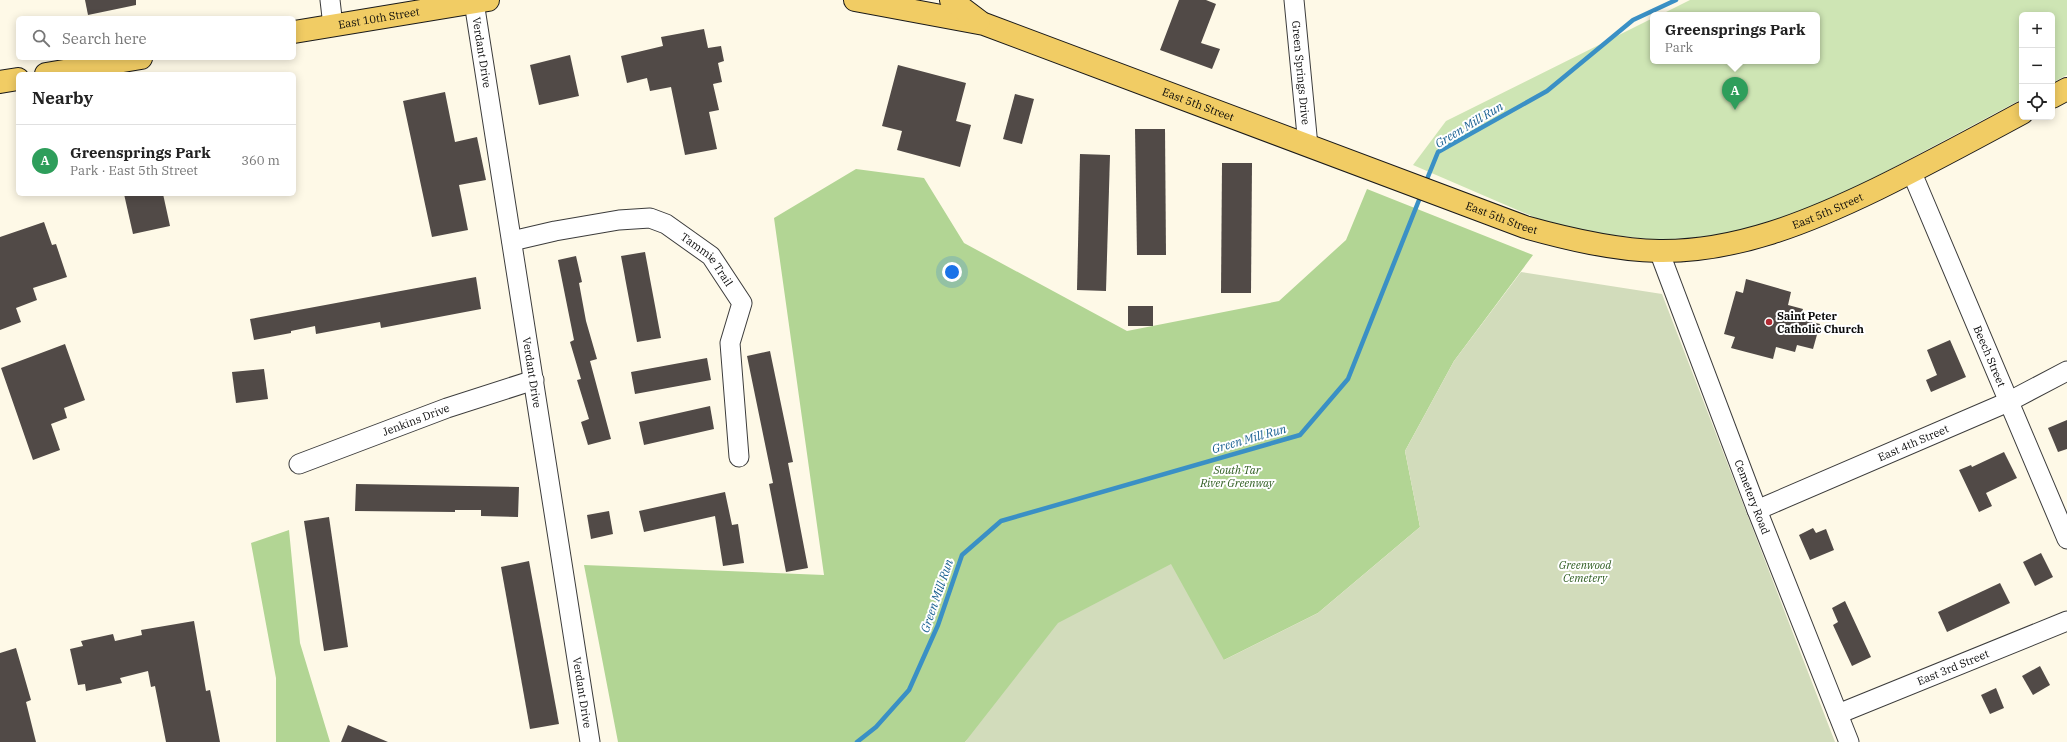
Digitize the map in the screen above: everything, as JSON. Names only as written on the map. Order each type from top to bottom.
[{"type":"main road","name":"East 5th Street","points":[[855,0],[925,7],[984,24],[1409,185],[1525,227],[1603,245],[1659,251],[1705,247],[1781,231],[1840,207],[1912,172],[2019,115]]},
{"type":"main road","name":"East 5th Street","points":[[951,0],[984,24]]},
{"type":"main road","name":"East 10th Street","points":[[296,32],[481,1]]},
{"type":"main road","points":[[58,72],[129,60]]},
{"type":"main road","points":[[0,82],[16,79]]},
{"type":"main road","points":[[2055,95],[2067,89]]},
{"type":"street","points":[[330,0],[333,26]]},
{"type":"street","name":"Green Springs Drive","points":[[1294,0],[1308,146]]},
{"type":"street","name":"Verdant Drive","points":[[481,1],[512,241],[590,742]]},
{"type":"street","name":"Beech Street","points":[[1912,172],[1940,235],[2008,402],[2067,539]]},
{"type":"street","name":"Tammie Trail","points":[[512,241],[555,230],[619,220],[650,218],[666,224],[711,256],[742,303],[730,343],[739,457]]},
{"type":"street","name":"Cemetery Road","points":[[1659,251],[1757,510],[1849,742]]},
{"type":"street","name":"East 4th Street","points":[[1757,510],[2008,402],[2067,371]]},
{"type":"street","name":"Jenkins Drive","points":[[299,464],[447,408],[534,380]]},
{"type":"street","name":"East 3rd Street","points":[[1838,714],[2067,621]]},
{"type":"green space","points":[[1690,0],[2067,0],[2067,75],[2055,81],[2055,12],[2019,12],[2019,101],[1840,196],[1752,229],[1703,237],[1656,240],[1578,231],[1536,218],[1413,165],[1446,121],[1650,19],[1650,64],[1820,64],[1820,12],[1666,12]]},
{"type":"green space","name":"South Tar River Greenway","points":[[856,169],[924,178],[964,243],[1127,331],[1279,301],[1346,240],[1367,189],[1533,255],[1454,361],[1405,451],[1420,527],[1318,613],[1224,660],[971,736],[965,742],[618,742],[584,565],[824,575],[774,218]]},
{"type":"green space","name":"Greenwood Cemetery","points":[[1521,272],[1662,294],[1835,742],[965,742],[1058,623],[1171,564],[1224,660],[1318,613],[1420,527],[1405,451],[1454,361]]},
{"type":"green space","points":[[289,530],[300,643],[330,742],[276,742],[276,678],[251,543]]},
{"type":"building","points":[[85,0],[136,0],[136,5],[88,15]]},
{"type":"building","points":[[1179,0],[1206,0],[1216,4],[1201,43],[1220,49],[1212,69],[1160,50]]},
{"type":"building","points":[[704,29],[708,48],[721,46],[724,61],[718,63],[722,82],[713,84],[719,110],[709,112],[717,149],[685,155],[671,87],[650,91],[647,78],[627,83],[621,56],[663,46],[661,37]]},
{"type":"building","points":[[570,55],[579,96],[539,105],[530,65]]},
{"type":"building","points":[[898,65],[966,83],[956,121],[971,125],[960,167],[897,150],[902,131],[882,126]]},
{"type":"building","points":[[445,92],[455,142],[477,137],[486,180],[459,185],[468,230],[432,237],[403,101]]},
{"type":"building","points":[[1015,94],[1034,99],[1022,144],[1003,139]]},
{"type":"building","points":[[1135,129],[1165,129],[1166,255],[1137,255]]},
{"type":"building","points":[[1080,154],[1110,155],[1106,291],[1077,290]]},
{"type":"building","points":[[1222,163],[1252,163],[1251,293],[1221,293]]},
{"type":"building","points":[[124,196],[163,196],[170,226],[133,234]]},
{"type":"building","points":[[44,222],[52,245],[56,244],[67,277],[33,288],[37,300],[16,308],[21,322],[0,330],[0,237]]},
{"type":"building","points":[[645,252],[661,338],[637,342],[621,256]]},
{"type":"building","points":[[576,256],[582,282],[579,283],[586,321],[597,359],[590,361],[611,439],[588,445],[581,422],[589,419],[577,380],[581,379],[570,342],[574,340],[558,260]]},
{"type":"building","points":[[476,277],[481,309],[381,328],[380,322],[316,334],[315,326],[291,331],[291,333],[254,340],[250,319]]},
{"type":"building","name":"Saint Peter Catholic Church","points":[[1746,279],[1791,292],[1788,305],[1803,309],[1800,319],[1820,324],[1813,349],[1797,345],[1795,352],[1776,347],[1773,359],[1731,348],[1735,337],[1724,334],[1736,291],[1743,293]]},
{"type":"building","points":[[1128,306],[1153,306],[1153,326],[1128,326]]},
{"type":"building","points":[[1950,340],[1966,377],[1931,392],[1926,380],[1937,375],[1927,350]]},
{"type":"building","points":[[65,344],[85,400],[64,408],[67,418],[51,424],[60,450],[33,460],[1,368]]},
{"type":"building","points":[[770,351],[793,462],[788,463],[808,568],[786,572],[769,484],[773,483],[747,356]]},
{"type":"building","points":[[707,358],[711,380],[635,394],[631,372]]},
{"type":"building","points":[[264,369],[268,399],[236,403],[232,372]]},
{"type":"building","points":[[710,406],[714,429],[644,445],[639,422]]},
{"type":"building","points":[[2067,420],[2067,449],[2058,452],[2048,428]]},
{"type":"building","points":[[2004,452],[2017,478],[1986,493],[1992,506],[1979,512],[1959,470],[1971,465],[1972,467]]},
{"type":"building","points":[[356,484],[519,487],[518,517],[481,516],[481,510],[455,510],[455,512],[355,511]]},
{"type":"building","points":[[725,492],[732,525],[738,524],[744,563],[723,566],[715,516],[644,532],[639,511]]},
{"type":"building","points":[[609,511],[613,534],[591,539],[587,515]]},
{"type":"building","points":[[329,517],[348,647],[324,651],[304,521]]},
{"type":"building","points":[[1813,528],[1816,533],[1826,529],[1834,550],[1810,560],[1799,535]]},
{"type":"building","points":[[2041,553],[2053,577],[2035,586],[2023,562]]},
{"type":"building","points":[[529,561],[559,724],[530,729],[501,567]]},
{"type":"building","points":[[2000,583],[2010,603],[1947,632],[1938,612]]},
{"type":"building","points":[[1845,601],[1871,657],[1852,666],[1833,625],[1838,622],[1832,608]]},
{"type":"building","points":[[194,621],[206,691],[210,690],[220,742],[166,742],[155,686],[151,687],[148,671],[120,678],[122,683],[86,691],[85,684],[78,685],[70,649],[83,646],[81,641],[113,634],[115,641],[142,635],[141,630]]},
{"type":"building","points":[[16,648],[31,700],[26,702],[36,742],[0,742],[0,653]]},
{"type":"building","points":[[2040,666],[2050,685],[2033,695],[2022,676]]},
{"type":"building","points":[[1996,688],[2004,708],[1990,714],[1981,695]]},
{"type":"building","points":[[348,725],[388,742],[341,742]]},
{"type":"waterway","name":"Green Mill Run","points":[[1650,12],[1676,0]]},
{"type":"waterway","name":"Green Mill Run","points":[[1425,184],[1438,152],[1547,91],[1633,20],[1650,12]]},
{"type":"waterway","name":"Green Mill Run","points":[[857,742],[876,727],[909,690],[938,625],[962,555],[1001,521],[1300,435],[1348,379],[1421,195]]},
{"type":"place","name":"Greensprings Park","points":[[1735,110]]},
{"type":"place","name":"Saint Peter Catholic Church","points":[[1769,322]]}]
